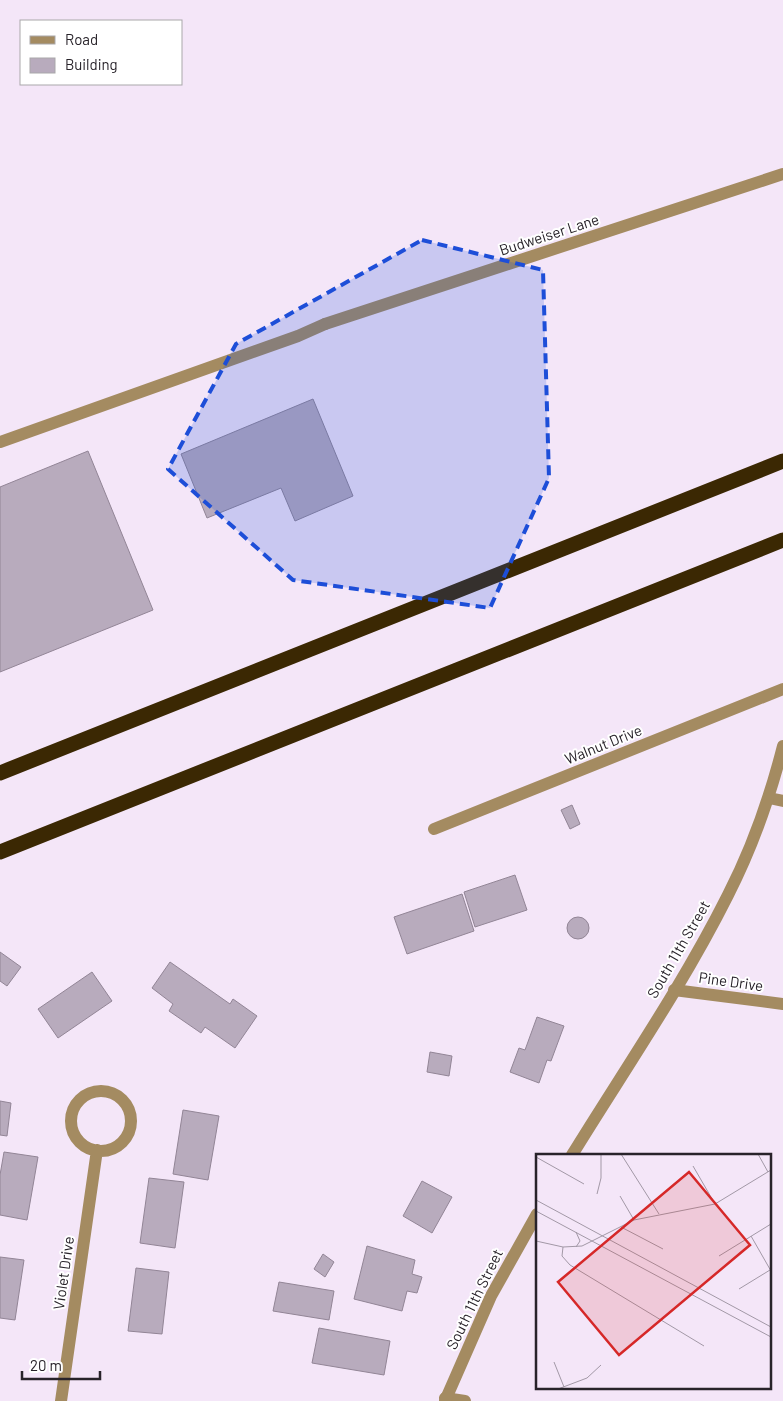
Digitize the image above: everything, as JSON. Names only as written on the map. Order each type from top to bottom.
[{"type":"highway","points":[[0,773],[783,461]]},
{"type":"highway","points":[[0,852],[783,540]]},
{"type":"street","name":"Budweiser Lane","points":[[0,442],[298,336],[325,324],[783,174]]},
{"type":"street","name":"Walnut Drive","points":[[434,829],[783,689]]},
{"type":"street","name":"South 11th Street","points":[[573,1154],[674,990],[729,895],[770,798],[783,746]]},
{"type":"street","points":[[770,798],[783,801]]},
{"type":"street","name":"Pine Drive","points":[[674,990],[783,1004]]},
{"type":"street","points":[[103,1090],[121,1098],[131,1114],[131,1124],[128,1133],[116,1147],[97,1150],[79,1141],[71,1122],[77,1104],[84,1096],[103,1090]]},
{"type":"street","name":"Violet Drive","points":[[61,1401],[97,1150]]},
{"type":"street","name":"South 11th Street","points":[[445,1399],[491,1296],[536,1216]]},
{"type":"street","points":[[445,1399],[465,1401]]},
{"type":"highlighted area","points":[[422,240],[543,270],[549,478],[490,608],[293,580],[168,469],[236,344]]},
{"type":"building","points":[[313,399],[353,496],[295,521],[281,488],[207,518],[181,454]]},
{"type":"building","points":[[88,451],[153,610],[0,672],[0,487]]},
{"type":"building","points":[[572,805],[580,824],[570,829],[561,810]]},
{"type":"building","points":[[515,875],[527,910],[475,927],[464,892]]},
{"type":"building","points":[[462,894],[474,931],[407,954],[394,917]]},
{"type":"building","points":[[578,917],[586,920],[589,928],[586,936],[578,939],[570,936],[567,928],[570,920]]},
{"type":"building","points":[[0,952],[21,967],[7,986],[0,981]]},
{"type":"building","points":[[170,962],[230,1004],[233,999],[257,1016],[235,1048],[205,1027],[201,1033],[169,1011],[173,1004],[152,988]]},
{"type":"building","points":[[92,972],[112,1001],[58,1038],[38,1009]]},
{"type":"building","points":[[537,1017],[564,1026],[551,1061],[547,1060],[539,1083],[510,1072],[519,1048],[525,1050]]},
{"type":"building","points":[[430,1052],[452,1056],[449,1076],[427,1072]]},
{"type":"building","points":[[0,1101],[11,1103],[7,1136],[0,1135]]},
{"type":"building","points":[[183,1110],[219,1116],[208,1180],[173,1174]]},
{"type":"building","points":[[4,1152],[38,1157],[27,1220],[0,1215],[0,1175]]},
{"type":"building","points":[[149,1178],[184,1182],[175,1248],[140,1243]]},
{"type":"building","points":[[422,1181],[452,1197],[432,1233],[403,1216]]},
{"type":"building","points":[[367,1246],[415,1260],[412,1274],[422,1277],[417,1293],[407,1291],[402,1311],[354,1299]]},
{"type":"building","points":[[323,1254],[334,1262],[325,1277],[314,1269]]},
{"type":"building","points":[[0,1257],[24,1260],[15,1320],[0,1318]]},
{"type":"building","points":[[136,1268],[169,1272],[162,1334],[128,1331]]},
{"type":"building","points":[[279,1282],[334,1291],[329,1320],[273,1311]]},
{"type":"building","points":[[319,1328],[390,1341],[384,1375],[312,1363]]}]
